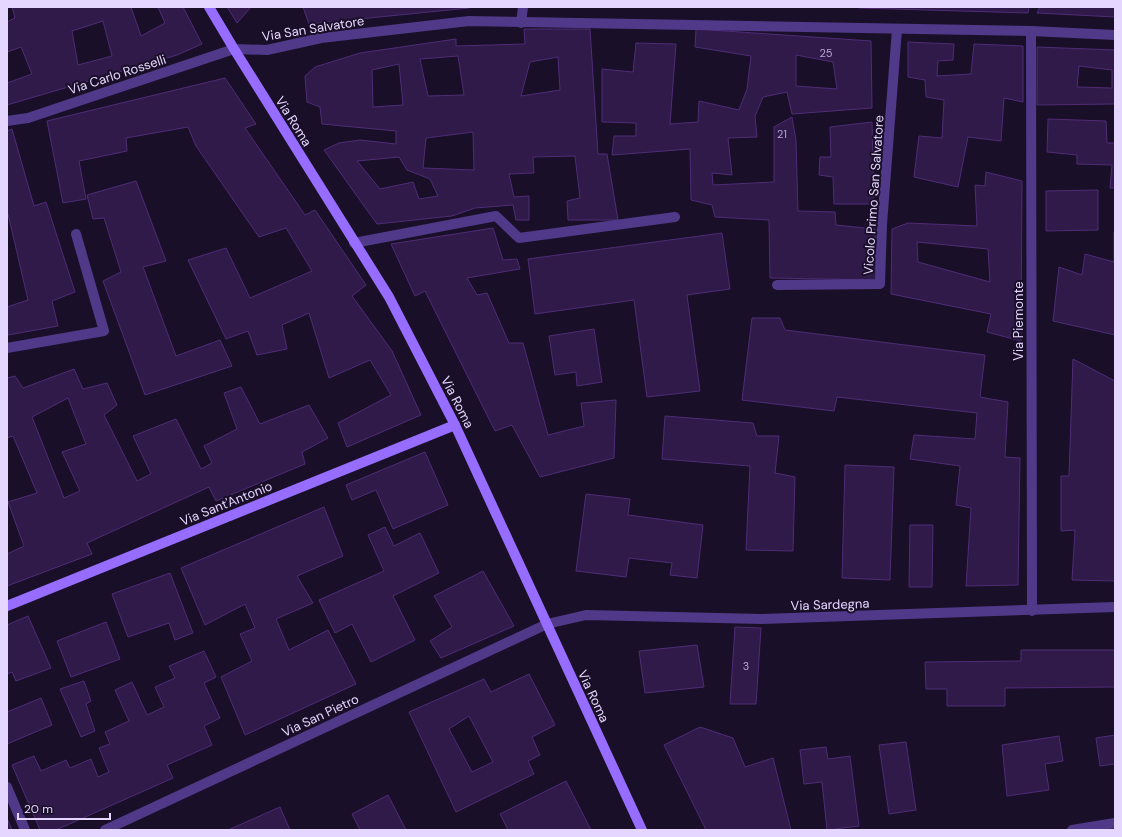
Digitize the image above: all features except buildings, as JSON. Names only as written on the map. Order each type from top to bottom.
[{"type":"main road","name":"Via Roma","points":[[210,7],[234,49],[389,298],[456,424],[642,830]]},
{"type":"main road","name":"Via Sant'Antonio","points":[[7,606],[456,424]]},
{"type":"street","points":[[521,22],[523,7]]},
{"type":"street","name":"Via San Salvatore","points":[[234,49],[267,50],[320,38],[469,22],[1031,31],[1115,35]]},
{"type":"street","name":"Vicolo Primo San Salvatore","points":[[777,285],[880,284],[882,224],[897,29]]},
{"type":"street","name":"Via Piemonte","points":[[1031,31],[1032,611]]},
{"type":"street","name":"Via Carlo Rosselli","points":[[7,121],[28,118],[234,49]]},
{"type":"street","points":[[354,243],[496,216],[519,238],[675,217]]},
{"type":"street","points":[[7,348],[104,332],[76,234]]},
{"type":"street","name":"Via Sardegna","points":[[547,624],[586,615],[762,619],[1115,607]]},
{"type":"street","name":"Via San Pietro","points":[[105,830],[547,624]]},
{"type":"street","points":[[7,787],[25,830]]},
{"type":"street","points":[[1072,830],[1115,823]]}]
